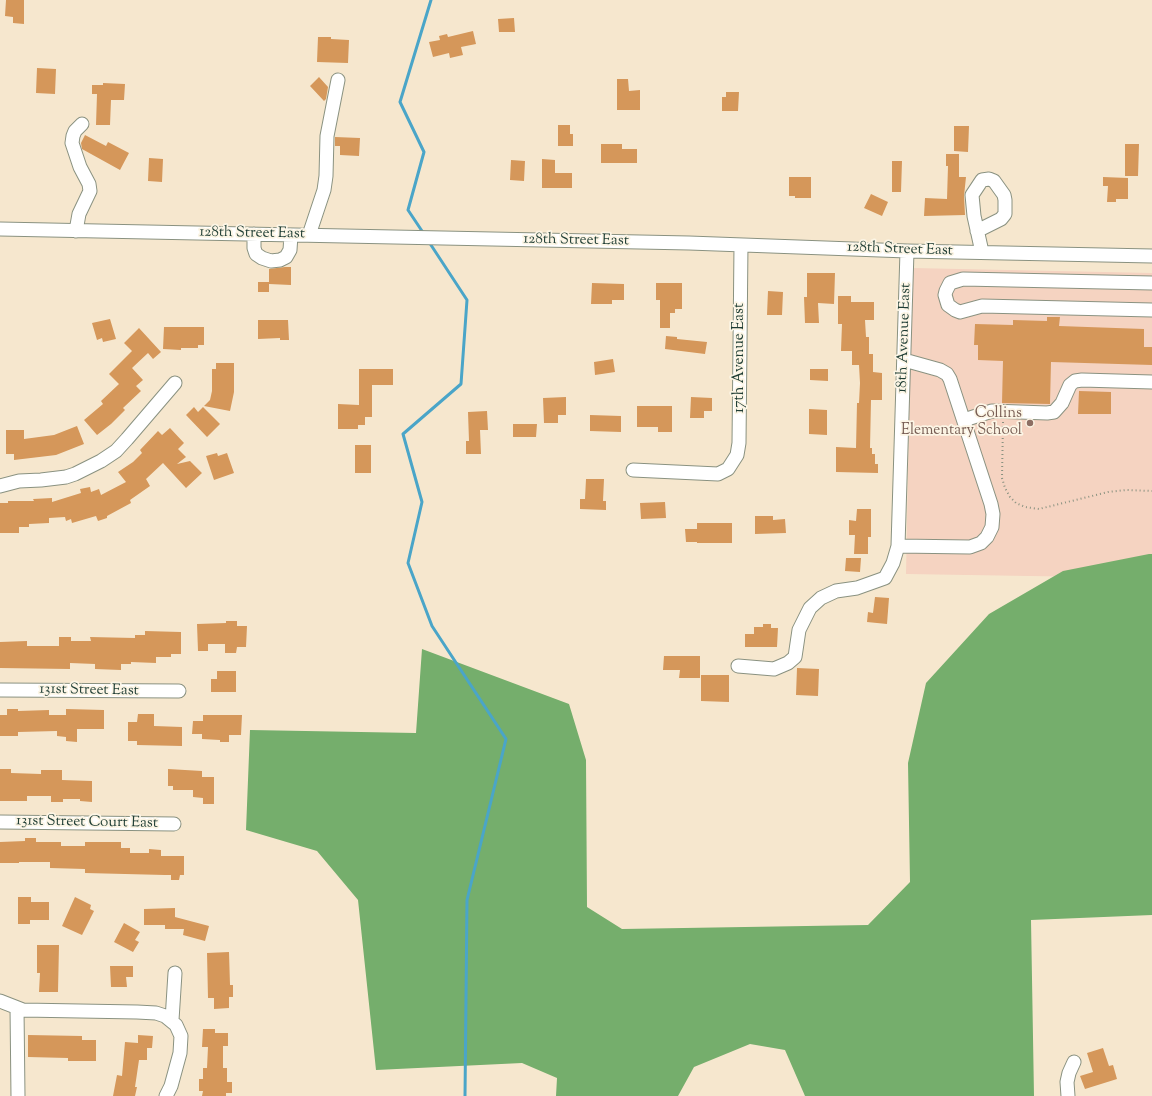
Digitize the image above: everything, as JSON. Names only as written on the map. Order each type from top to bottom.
[{"type":"street","points":[[309,235],[324,190],[326,176],[327,136],[338,80]]},
{"type":"street","points":[[76,231],[79,214],[90,191],[89,184],[80,167],[72,143],[75,132],[82,124]]},
{"type":"street","name":"128th Street East","points":[[0,229],[741,245],[907,251],[1152,256]]},
{"type":"street","points":[[977,230],[982,252]]},
{"type":"street","points":[[254,234],[254,248],[256,254],[262,258],[272,261],[280,260],[286,257],[290,250],[291,235]]},
{"type":"street","name":"17th Avenue East","points":[[633,470],[718,474],[728,469],[737,455],[739,450],[741,245]]},
{"type":"street","name":"18th Avenue East","points":[[738,666],[774,669],[788,663],[795,658],[799,630],[810,608],[821,598],[836,591],[857,588],[885,578],[893,563],[898,546],[907,251]]},
{"type":"street","points":[[1152,283],[963,279],[950,283],[945,295],[948,305],[960,312],[982,306],[1152,310]]},
{"type":"street","points":[[898,546],[970,547],[981,543],[987,537],[992,526],[993,514],[950,379],[947,374],[933,367],[904,360]]},
{"type":"street","points":[[964,420],[992,410],[1047,413],[1054,412],[1062,403],[1070,385],[1075,381],[1152,382]]},
{"type":"street","points":[[0,486],[19,481],[66,477],[101,461],[116,451],[128,439],[175,383]]},
{"type":"street","name":"131st Street East","points":[[0,690],[179,691]]},
{"type":"street","name":"131st Street Court East","points":[[0,822],[174,824]]},
{"type":"street","points":[[172,1020],[175,973]]},
{"type":"street","points":[[0,1000],[23,1010],[156,1013],[172,1020],[179,1030],[180,1053],[171,1086],[166,1096]]},
{"type":"street","points":[[17,1008],[18,1096]]},
{"type":"street","points":[[1068,1096],[1068,1078],[1074,1062]]},
{"type":"path","points":[[1004,411],[1001,469],[1002,478],[1010,497],[1016,503],[1025,507],[1039,509],[1108,492],[1126,490],[1152,491]]},
{"type":"shaded area","name":"Collins Elementary School","points":[[912,268],[1152,273],[1152,578],[906,574]]},
{"type":"green space","points":[[1152,554],[1152,915],[1031,920],[1034,1096],[805,1096],[785,1050],[750,1044],[694,1067],[678,1096],[556,1096],[557,1078],[522,1063],[376,1070],[358,900],[317,851],[246,830],[250,730],[416,733],[422,649],[569,704],[586,760],[587,907],[622,929],[868,925],[910,882],[908,763],[926,683],[989,614],[1063,571]]},
{"type":"building","points":[[6,0],[24,0],[24,24],[13,23],[13,17],[5,16]]},
{"type":"building","points":[[514,18],[515,32],[499,32],[498,19]]},
{"type":"building","points":[[473,31],[476,44],[461,47],[463,55],[450,58],[449,53],[433,57],[429,42],[440,40],[439,36],[447,34],[448,37]]},
{"type":"building","points":[[318,37],[331,37],[331,39],[349,40],[348,63],[317,62]]},
{"type":"building","points":[[37,68],[56,69],[55,94],[36,93]]},
{"type":"building","points":[[319,77],[328,87],[326,99],[324,101],[310,86]]},
{"type":"building","points":[[617,79],[628,79],[629,91],[640,90],[640,110],[617,110]]},
{"type":"building","points":[[103,83],[125,84],[124,100],[111,100],[110,125],[96,125],[97,94],[92,94],[92,85],[103,85]]},
{"type":"building","points":[[726,92],[739,92],[738,111],[722,111],[722,97],[726,97]]},
{"type":"building","points":[[558,125],[570,125],[570,134],[573,134],[573,146],[558,146]]},
{"type":"building","points":[[954,126],[969,126],[968,152],[954,151]]},
{"type":"building","points":[[85,135],[106,146],[108,142],[129,153],[120,170],[82,149],[81,143]]},
{"type":"building","points":[[335,137],[360,138],[359,156],[340,155],[340,146],[335,146]]},
{"type":"building","points":[[601,144],[622,144],[622,149],[637,149],[637,163],[601,163]]},
{"type":"building","points":[[1125,144],[1139,144],[1138,176],[1125,176]]},
{"type":"building","points":[[946,154],[959,154],[959,177],[966,177],[964,196],[965,215],[924,216],[925,198],[947,199],[948,166],[946,166]]},
{"type":"building","points":[[149,158],[163,159],[162,182],[148,181]]},
{"type":"building","points":[[542,159],[555,160],[555,173],[572,173],[572,188],[542,188]]},
{"type":"building","points":[[511,160],[525,161],[524,181],[510,180]]},
{"type":"building","points":[[892,161],[902,161],[901,192],[892,192]]},
{"type":"building","points":[[789,177],[811,177],[811,198],[795,198],[795,196],[789,196]]},
{"type":"building","points":[[1103,177],[1128,178],[1128,199],[1116,199],[1116,202],[1107,202],[1108,186],[1103,186]]},
{"type":"building","points":[[871,194],[888,202],[882,216],[864,208]]},
{"type":"building","points":[[291,267],[291,285],[269,284],[269,269]]},
{"type":"building","points":[[807,273],[835,273],[834,304],[818,303],[819,323],[805,323],[804,297],[807,297]]},
{"type":"building","points":[[258,282],[269,282],[269,292],[258,292]]},
{"type":"building","points":[[592,283],[624,284],[624,300],[612,300],[612,304],[591,304]]},
{"type":"building","points":[[656,283],[682,283],[682,309],[675,309],[675,313],[670,313],[670,328],[660,328],[660,300],[656,300]]},
{"type":"building","points":[[768,291],[783,292],[782,315],[767,315]]},
{"type":"building","points":[[838,296],[851,296],[851,302],[874,302],[874,320],[865,320],[866,337],[869,337],[869,354],[873,354],[873,372],[882,373],[882,400],[871,400],[870,448],[872,448],[872,454],[875,454],[875,464],[878,464],[878,473],[836,472],[836,447],[856,448],[857,403],[859,403],[860,383],[859,365],[852,365],[852,351],[841,351],[842,324],[838,324]]},
{"type":"building","points":[[1047,317],[1060,317],[1059,326],[1144,329],[1144,347],[1152,347],[1152,365],[1051,362],[1050,404],[1002,403],[1003,361],[978,360],[978,345],[974,345],[975,324],[1013,325],[1013,320],[1047,321]]},
{"type":"building","points":[[110,319],[116,339],[103,342],[102,338],[97,340],[92,323]]},
{"type":"building","points":[[258,320],[288,320],[289,340],[280,340],[280,338],[258,339]]},
{"type":"building","points":[[164,327],[204,327],[204,345],[198,345],[198,348],[181,348],[181,350],[163,349]]},
{"type":"building","points":[[139,328],[161,352],[153,359],[148,353],[132,368],[143,380],[136,386],[141,391],[123,408],[125,410],[111,424],[97,435],[84,420],[103,404],[101,401],[119,384],[109,374],[132,351],[124,343]]},
{"type":"building","points":[[666,336],[677,337],[677,339],[707,342],[705,354],[665,349]]},
{"type":"building","points":[[613,359],[615,372],[595,375],[594,362]]},
{"type":"building","points":[[216,363],[234,363],[234,392],[230,411],[204,406],[210,400],[212,391],[212,369],[216,369]]},
{"type":"building","points":[[359,369],[393,369],[393,385],[372,385],[372,417],[365,417],[365,425],[358,425],[358,429],[338,429],[338,404],[359,405]]},
{"type":"building","points":[[810,369],[828,369],[828,381],[810,380]]},
{"type":"building","points":[[1079,391],[1111,392],[1111,414],[1078,414]]},
{"type":"building","points":[[566,397],[566,415],[558,415],[558,423],[544,423],[543,398]]},
{"type":"building","points":[[691,397],[712,398],[712,411],[704,411],[704,418],[690,418]]},
{"type":"building","points":[[637,406],[672,406],[672,432],[658,432],[658,427],[637,427]]},
{"type":"building","points":[[194,407],[198,412],[203,407],[220,424],[207,437],[186,415]]},
{"type":"building","points":[[809,409],[827,410],[827,435],[809,434]]},
{"type":"building","points":[[487,411],[488,430],[480,430],[481,454],[466,454],[466,441],[469,441],[468,412]]},
{"type":"building","points":[[590,415],[621,416],[621,432],[590,431]]},
{"type":"building","points":[[513,424],[537,424],[536,437],[513,437]]},
{"type":"building","points":[[77,426],[84,444],[56,455],[14,460],[14,454],[6,454],[6,430],[24,430],[24,439],[54,435]]},
{"type":"building","points":[[170,428],[184,443],[178,449],[186,457],[177,464],[190,461],[202,473],[186,488],[163,463],[146,479],[150,486],[130,500],[131,503],[107,516],[107,518],[98,521],[96,516],[72,523],[71,519],[66,521],[65,517],[49,518],[49,523],[29,524],[29,527],[19,527],[19,533],[0,533],[0,503],[8,503],[8,501],[34,501],[33,499],[52,498],[52,502],[81,493],[80,489],[90,487],[91,492],[99,489],[101,495],[126,482],[118,472],[133,462],[142,453],[140,450],[158,431],[162,435]]},
{"type":"building","points":[[355,445],[371,445],[371,473],[355,473]]},
{"type":"building","points":[[217,453],[218,456],[227,453],[234,473],[214,480],[206,456]]},
{"type":"building","points":[[586,479],[604,479],[603,501],[606,501],[606,510],[580,509],[580,499],[585,499]]},
{"type":"building","points":[[665,502],[666,518],[641,519],[640,503]]},
{"type":"building","points":[[857,509],[871,509],[871,537],[868,537],[868,554],[854,554],[855,535],[849,535],[849,520],[856,521]]},
{"type":"building","points":[[755,516],[773,516],[773,520],[785,519],[786,533],[755,534]]},
{"type":"building","points":[[697,523],[732,523],[732,543],[686,542],[685,529],[697,529]]},
{"type":"building","points":[[846,558],[861,558],[860,572],[845,571]]},
{"type":"building","points":[[875,597],[889,598],[887,624],[867,622],[868,612],[873,613]]},
{"type":"building","points":[[226,621],[237,621],[237,626],[247,626],[246,647],[237,647],[236,653],[225,653],[225,644],[208,644],[208,651],[198,651],[197,624],[226,623]]},
{"type":"building","points":[[763,624],[771,624],[771,628],[778,628],[777,647],[745,647],[745,634],[754,634],[754,627],[763,627]]},
{"type":"building","points":[[145,631],[181,632],[181,654],[171,654],[171,657],[156,657],[156,663],[131,662],[131,664],[121,664],[121,670],[95,669],[95,664],[70,663],[70,669],[0,668],[0,642],[27,641],[27,646],[59,646],[59,637],[71,637],[71,641],[91,641],[90,637],[135,638],[135,635],[145,635]]},
{"type":"building","points":[[664,656],[700,656],[700,678],[679,678],[680,670],[663,670]]},
{"type":"building","points":[[797,668],[819,669],[818,696],[796,695]]},
{"type":"building","points":[[217,671],[236,671],[236,692],[211,692],[211,679],[217,679]]},
{"type":"building","points":[[701,675],[729,675],[729,702],[701,701]]},
{"type":"building","points":[[7,709],[18,709],[18,711],[49,710],[49,715],[66,715],[66,709],[104,710],[104,729],[77,729],[77,742],[66,741],[66,737],[57,736],[57,731],[18,732],[18,736],[0,736],[0,715],[7,715]]},
{"type":"building","points":[[138,714],[154,714],[154,726],[182,727],[182,746],[137,745],[137,741],[128,741],[128,722],[137,722]]},
{"type":"building","points":[[203,715],[242,715],[241,735],[229,735],[229,742],[220,742],[220,740],[202,739],[202,734],[192,734],[193,721],[203,721]]},
{"type":"building","points":[[0,769],[11,769],[11,773],[41,774],[41,770],[62,770],[62,780],[92,781],[92,802],[80,801],[80,799],[63,799],[63,802],[51,802],[51,796],[27,796],[27,801],[0,801]]},
{"type":"building","points":[[168,769],[202,771],[202,777],[214,777],[214,804],[203,804],[203,798],[193,797],[193,790],[173,790],[173,786],[168,786]]},
{"type":"building","points":[[25,838],[36,838],[36,842],[61,842],[61,846],[85,846],[85,842],[121,842],[121,848],[130,848],[130,853],[149,853],[149,849],[161,850],[161,856],[184,856],[184,875],[180,875],[179,880],[171,880],[171,875],[85,873],[85,869],[50,868],[50,862],[0,863],[0,842],[25,841]]},
{"type":"building","points":[[18,897],[31,897],[31,902],[49,902],[49,920],[30,920],[30,924],[18,924]]},
{"type":"building","points":[[75,897],[91,905],[90,909],[94,911],[82,935],[62,926]]},
{"type":"building","points":[[175,908],[175,917],[209,926],[205,941],[183,935],[184,929],[165,929],[165,925],[144,925],[144,909]]},
{"type":"building","points":[[124,923],[140,932],[135,940],[139,942],[133,952],[114,942]]},
{"type":"building","points":[[37,945],[59,945],[58,992],[39,992],[40,973],[37,973]]},
{"type":"building","points":[[229,952],[230,985],[233,985],[233,997],[229,997],[229,1008],[214,1009],[214,998],[208,998],[207,953]]},
{"type":"building","points":[[110,966],[133,966],[133,977],[126,977],[127,987],[111,987]]},
{"type":"building","points":[[203,1029],[215,1029],[215,1033],[228,1033],[228,1046],[223,1046],[223,1068],[227,1068],[227,1082],[232,1082],[232,1093],[226,1093],[226,1096],[202,1096],[203,1091],[199,1091],[199,1079],[203,1079],[203,1068],[207,1068],[208,1047],[202,1047]]},
{"type":"building","points":[[28,1035],[82,1036],[82,1040],[96,1040],[96,1061],[68,1061],[68,1058],[28,1057]]},
{"type":"building","points":[[138,1035],[153,1036],[152,1048],[147,1048],[147,1060],[139,1060],[135,1096],[113,1096],[117,1075],[122,1076],[125,1042],[138,1043]]},
{"type":"building","points":[[1103,1048],[1109,1066],[1113,1065],[1117,1079],[1085,1089],[1080,1076],[1093,1072],[1087,1053]]},
{"type":"waterway","points":[[424,234],[408,210],[424,152],[400,102],[431,0]]},
{"type":"waterway","points":[[429,242],[467,300],[461,384],[403,434],[422,502],[408,563],[432,626],[506,739],[467,900],[465,1096]]},
{"type":"place","name":"Collins Elementary School","points":[[1030,423]]}]
